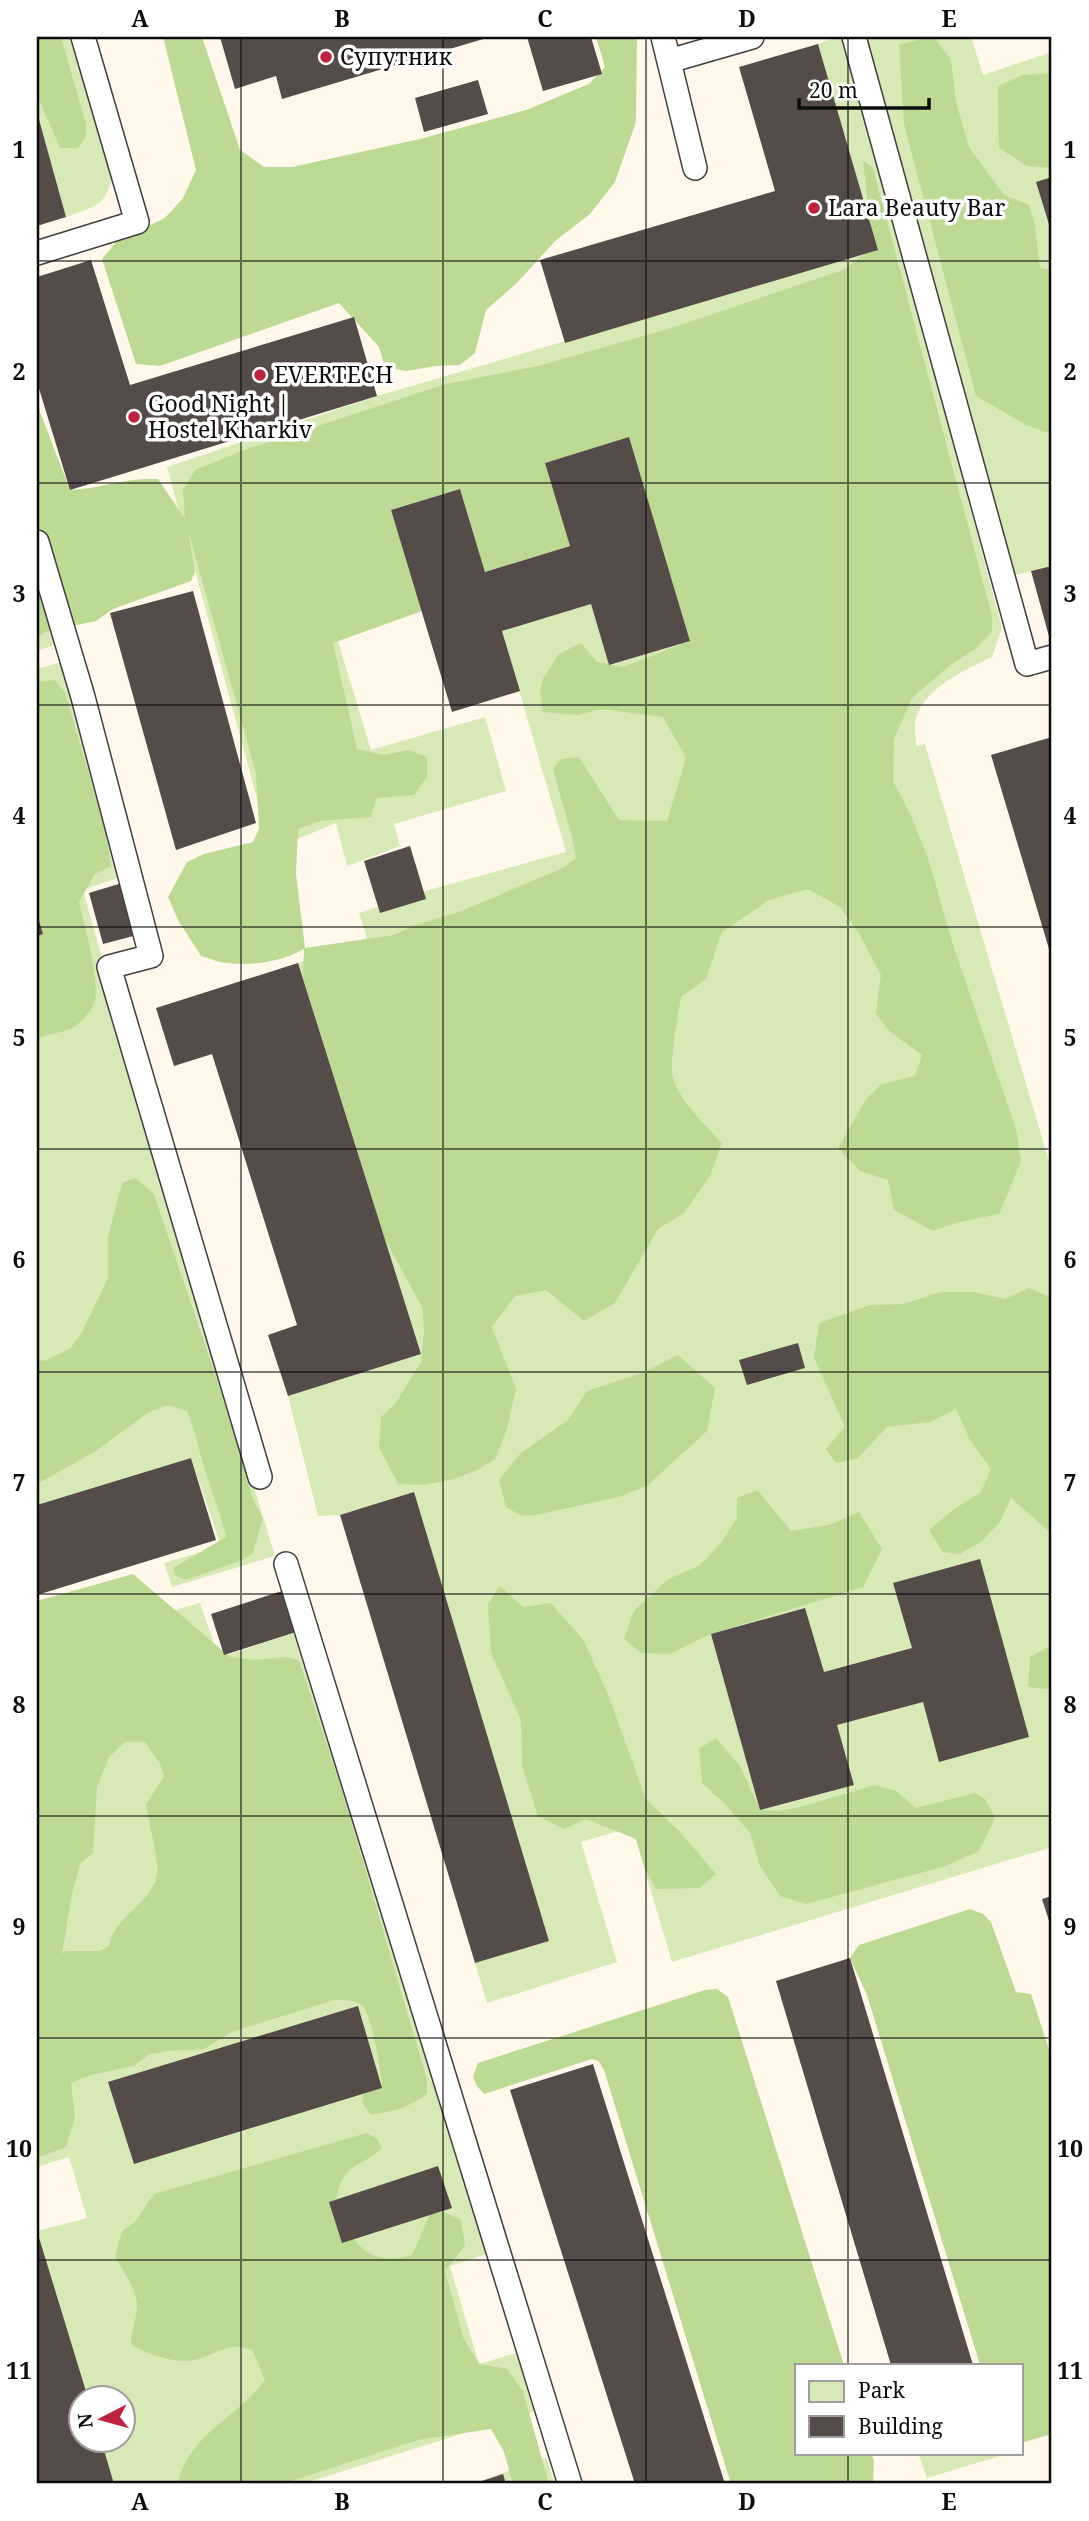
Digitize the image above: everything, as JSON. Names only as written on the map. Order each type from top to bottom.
[{"type":"lane","points":[[37,253],[137,222],[83,37]]},
{"type":"lane","points":[[663,37],[695,168]]},
{"type":"lane","points":[[669,61],[752,37]]},
{"type":"lane","points":[[854,37],[1027,664],[1052,657]]},
{"type":"lane","points":[[37,542],[83,697],[151,956],[110,967],[260,1477]]},
{"type":"lane","points":[[286,1564],[570,2484]]},
{"type":"green space","points":[[37,37],[69,37],[112,174],[107,193],[98,204],[66,217],[37,114]]},
{"type":"green space","points":[[37,37],[61,37],[86,124],[86,136],[78,148],[60,148],[37,95]]},
{"type":"green space","points":[[163,37],[202,37],[240,150],[264,167],[292,167],[420,139],[526,110],[589,84],[605,67],[596,37],[637,37],[636,122],[615,182],[590,214],[555,241],[517,283],[486,310],[475,353],[460,365],[406,371],[385,367],[379,347],[339,303],[160,366],[136,364],[102,259],[118,240],[165,218],[183,198],[196,170]]},
{"type":"green space","points":[[837,37],[846,37],[1002,628],[992,657],[950,679],[931,694],[918,713],[915,729],[916,746],[925,744],[1052,1171],[1052,1847],[672,1962],[632,1827],[581,1842],[617,1962],[487,2003],[475,1963],[549,1941],[414,1493],[340,1515],[318,1516],[288,1396],[421,1354],[298,963],[367,938],[359,913],[429,890],[566,852],[502,631],[591,604],[610,665],[690,640],[629,438],[545,463],[570,546],[460,489],[391,510],[337,638],[371,750],[485,717],[506,791],[394,824],[400,846],[347,866],[336,823],[271,850],[167,467],[377,396],[878,250],[818,44]]},
{"type":"green space","points":[[867,37],[971,37],[983,75],[1052,52],[1052,566],[1012,576]]},
{"type":"green space","points":[[934,37],[951,60],[956,102],[969,147],[1004,195],[1029,205],[1035,226],[1040,268],[1052,270],[1052,428],[1048,433],[1026,425],[976,396],[904,124],[899,45]]},
{"type":"green space","points":[[1052,73],[1052,168],[1027,166],[999,148],[998,86],[1023,75]]},
{"type":"green space","points":[[863,160],[873,168],[992,616],[992,632],[975,649],[949,666],[912,698],[894,739],[893,781],[928,858],[953,945],[1016,1129],[1021,1161],[999,1214],[959,1222],[933,1231],[894,1210],[888,1180],[860,1171],[838,1148],[866,1099],[882,1084],[915,1076],[922,1055],[889,1031],[876,1013],[881,975],[860,935],[840,907],[808,889],[769,900],[722,932],[706,979],[681,997],[673,1050],[673,1078],[687,1104],[722,1143],[710,1176],[684,1213],[658,1229],[615,1303],[584,1321],[546,1290],[515,1296],[492,1327],[516,1389],[507,1429],[495,1459],[454,1479],[424,1485],[398,1484],[379,1447],[381,1417],[395,1404],[421,1362],[423,1309],[385,1239],[303,978],[304,949],[268,962],[248,964],[225,963],[201,956],[178,920],[168,897],[187,862],[204,854],[253,842],[259,829],[256,773],[188,530],[195,572],[191,581],[113,609],[96,621],[45,632],[37,638],[37,404],[70,490],[158,479],[185,519],[183,490],[195,470],[244,450],[446,384],[538,366],[668,329],[843,270],[873,248]],"holes":[[[629,438],[690,641],[623,667],[597,662],[581,643],[559,654],[543,679],[540,691],[543,712],[578,715],[601,709],[663,717],[686,758],[667,821],[619,820],[579,757],[562,759],[553,768],[576,858],[563,868],[459,912],[415,925],[394,935],[305,948],[296,874],[298,829],[320,821],[371,817],[377,798],[414,795],[427,777],[427,757],[409,750],[384,755],[357,749],[333,643],[422,611],[391,510],[460,489],[485,572],[570,546],[545,463]]]},
{"type":"green space","points":[[37,578],[57,644],[37,651]]},
{"type":"green space","points":[[65,661],[124,876],[83,890],[208,1338],[275,1556],[172,1587],[164,1563],[221,1546],[191,1458],[37,1505],[37,669]]},
{"type":"green space","points":[[55,680],[65,693],[106,832],[111,866],[95,874],[79,902],[94,969],[94,1004],[85,1018],[75,1026],[37,1040],[37,682]]},
{"type":"green space","points":[[135,1178],[154,1194],[223,1398],[253,1499],[263,1518],[253,1553],[242,1560],[186,1580],[176,1576],[173,1568],[226,1537],[187,1411],[168,1405],[149,1412],[96,1451],[37,1484],[37,1360],[44,1361],[70,1349],[81,1334],[108,1278],[108,1238],[122,1183]]},
{"type":"green space","points":[[1029,1288],[1052,1298],[1052,1534],[1011,1498],[1000,1522],[982,1541],[960,1554],[943,1552],[929,1530],[981,1492],[991,1469],[970,1440],[956,1409],[930,1422],[887,1427],[858,1458],[836,1463],[826,1449],[845,1427],[814,1358],[819,1323],[870,1305],[904,1304],[940,1292],[974,1292],[1005,1299]]},
{"type":"green space","points":[[678,1355],[715,1388],[707,1431],[648,1485],[619,1497],[535,1515],[522,1516],[506,1507],[499,1480],[520,1454],[568,1420],[587,1391],[645,1372]]},
{"type":"green space","points":[[757,1490],[791,1531],[829,1525],[859,1512],[882,1549],[863,1587],[708,1635],[670,1654],[641,1653],[624,1639],[634,1611],[668,1579],[699,1566],[721,1543],[737,1518],[737,1498]]},
{"type":"green space","points":[[133,1574],[230,1657],[255,1660],[285,1657],[299,1660],[341,1787],[427,2080],[427,2094],[400,2108],[370,2114],[362,2102],[364,2094],[382,2088],[369,2019],[359,2003],[334,2000],[232,2032],[204,2049],[150,2054],[133,2066],[91,2075],[71,2083],[75,2118],[66,2147],[37,2158],[37,1601]],"holes":[[[125,1742],[145,1742],[160,1764],[164,1776],[146,1805],[157,1861],[157,1875],[148,1895],[118,1926],[109,1946],[100,1951],[65,1951],[62,1954],[80,1864],[93,1853],[97,1787],[109,1757]]]},
{"type":"green space","points":[[500,1586],[523,1607],[551,1603],[584,1641],[607,1692],[646,1799],[680,1832],[716,1874],[700,1888],[656,1889],[646,1871],[636,1839],[586,1819],[564,1829],[538,1816],[522,1766],[521,1720],[491,1653],[488,1604]]},
{"type":"green space","points":[[200,1603],[219,1658],[299,1631],[487,2254],[450,2266],[479,2364],[516,2353],[535,2411],[302,2484],[110,2484],[100,2454],[136,2454],[136,2384],[79,2384],[37,2253],[37,2231],[87,2218],[69,2157],[37,2167],[37,1649]]},
{"type":"green space","points":[[1052,1645],[1052,1687],[1028,1687],[1030,1657]]},
{"type":"green space","points":[[716,1738],[740,1766],[760,1810],[778,1811],[800,1807],[875,1785],[896,1791],[916,1808],[975,1793],[985,1799],[995,1818],[979,1851],[946,1866],[806,1904],[780,1896],[760,1866],[750,1833],[702,1783],[699,1749]]},
{"type":"green space","points":[[970,1909],[983,1914],[991,1922],[1016,1992],[1031,1994],[1052,2059],[1052,2434],[1023,2442],[1023,2364],[980,2364],[867,1995],[850,1958],[859,1945]]},
{"type":"green space","points":[[717,1989],[728,1997],[844,2364],[795,2364],[795,2454],[871,2454],[874,2461],[873,2484],[729,2484],[604,2070],[598,2061],[592,2059],[484,2094],[473,2077],[478,2063],[705,1990]]},
{"type":"green space","points":[[367,2133],[377,2139],[382,2148],[345,2175],[335,2209],[364,2250],[384,2258],[412,2255],[430,2214],[444,2212],[461,2220],[465,2246],[445,2271],[463,2337],[479,2364],[507,2369],[523,2391],[549,2484],[513,2484],[504,2452],[491,2429],[418,2440],[282,2484],[177,2484],[184,2466],[203,2439],[265,2380],[252,2350],[243,2347],[229,2347],[202,2358],[178,2361],[131,2344],[137,2304],[132,2286],[115,2257],[122,2231],[135,2222],[154,2194]]},
{"type":"green space","points":[[918,2454],[1007,2454],[927,2478]]},
{"type":"green space","points":[[546,2458],[555,2484],[471,2484]]},
{"type":"building","name":"Супутник","points":[[220,37],[490,37],[282,99],[276,76],[235,89]]},
{"type":"building","points":[[527,37],[591,37],[602,74],[543,91]]},
{"type":"building","points":[[818,44],[878,250],[565,343],[540,260],[775,191],[739,67]]},
{"type":"building","points":[[478,80],[488,114],[424,132],[415,98]]},
{"type":"building","points":[[37,117],[66,217],[37,226]]},
{"type":"building","points":[[1052,177],[1052,234],[1036,182]]},
{"type":"building","points":[[91,260],[130,385],[354,317],[377,396],[70,490],[37,382],[37,277]]},
{"type":"building","points":[[629,437],[690,641],[609,665],[591,604],[502,631],[520,691],[452,712],[391,510],[460,489],[485,572],[570,546],[545,463]]},
{"type":"building","points":[[1052,566],[1052,639],[1050,640],[1031,571]]},
{"type":"building","points":[[193,591],[256,823],[176,850],[110,613]]},
{"type":"building","points":[[1052,737],[1052,959],[991,755]]},
{"type":"building","points":[[410,846],[426,899],[380,913],[364,861]]},
{"type":"building","points":[[122,883],[137,935],[103,944],[89,893]]},
{"type":"building","points":[[37,914],[43,934],[37,936]]},
{"type":"building","points":[[298,963],[421,1354],[288,1396],[268,1335],[297,1325],[212,1054],[174,1066],[156,1008]]},
{"type":"building","points":[[798,1343],[805,1368],[747,1385],[739,1360]]},
{"type":"building","points":[[191,1458],[216,1540],[37,1595],[37,1505]]},
{"type":"building","points":[[414,1492],[549,1941],[475,1963],[340,1515]]},
{"type":"building","points":[[980,1559],[1029,1737],[939,1762],[923,1702],[837,1725],[854,1785],[760,1810],[711,1634],[805,1608],[824,1672],[912,1648],[893,1583]]},
{"type":"building","points":[[285,1590],[299,1631],[224,1655],[211,1614]]},
{"type":"building","points":[[1052,1896],[1052,1930],[1042,1899]]},
{"type":"building","points":[[850,1958],[973,2364],[891,2364],[776,1981]]},
{"type":"building","points":[[358,2006],[382,2088],[134,2164],[108,2082]]},
{"type":"building","points":[[593,2064],[725,2484],[635,2484],[510,2090]]},
{"type":"building","points":[[438,2166],[452,2208],[342,2243],[329,2202]]},
{"type":"building","points":[[37,2231],[84,2384],[66,2384],[66,2454],[105,2454],[114,2484],[37,2484]]},
{"type":"building","points":[[503,2474],[506,2484],[473,2484]]},
{"type":"place","name":"Супутник","points":[[326,57]]},
{"type":"place","name":"Lara Beauty Bar","points":[[814,208]]},
{"type":"place","name":"EVERTECH","points":[[260,375]]},
{"type":"place","name":"Good Night | Hostel Kharkiv","points":[[134,417]]}]
